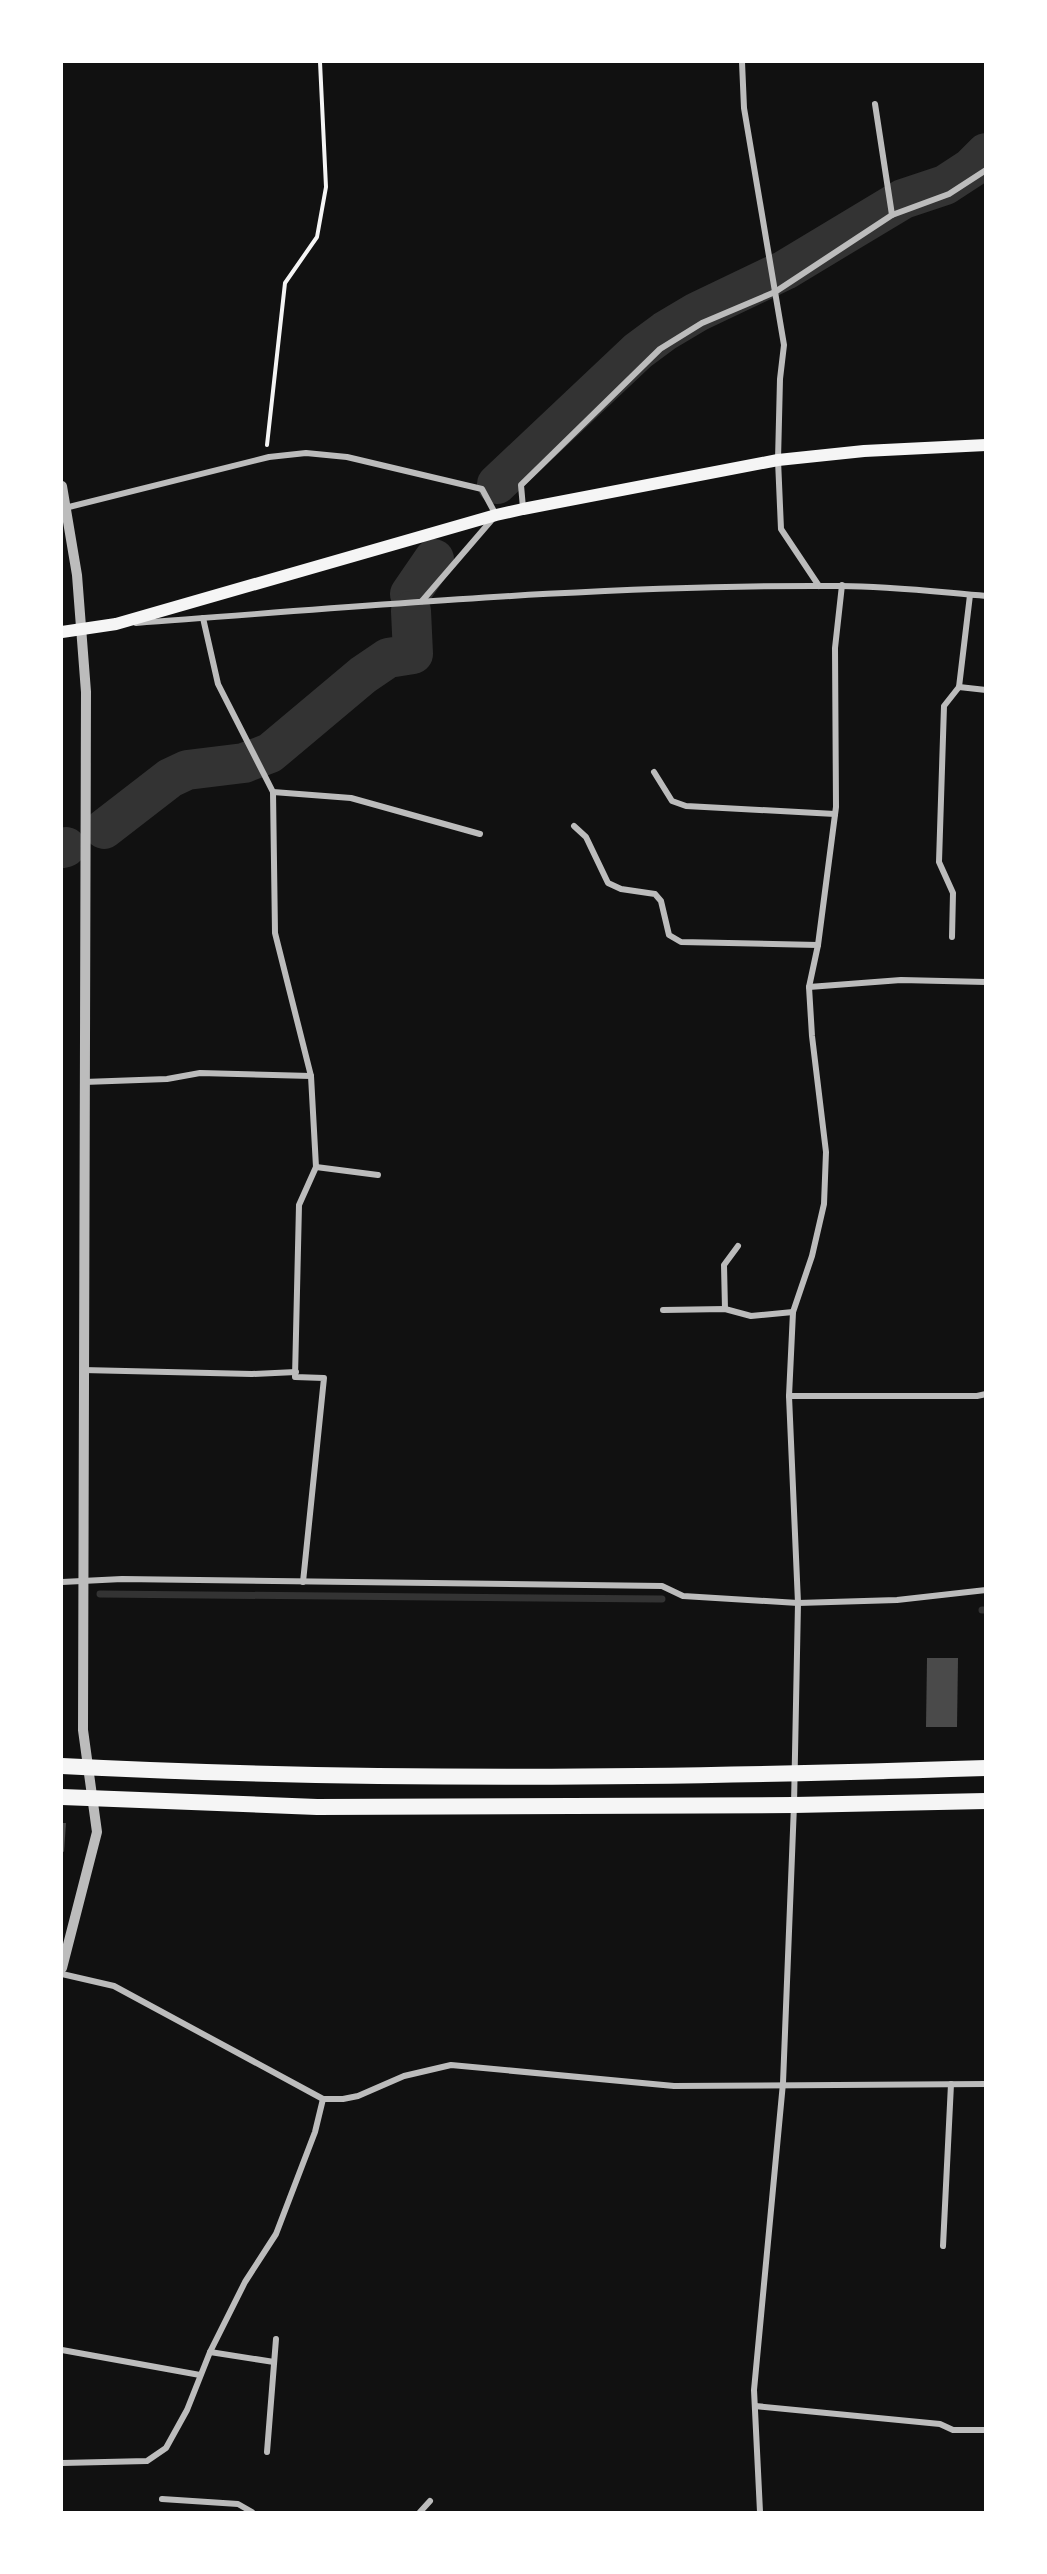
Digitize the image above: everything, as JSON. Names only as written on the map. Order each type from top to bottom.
[{"type":"highway","points":[[62,1766],[320,1777],[795,1774],[986,1768]]},
{"type":"highway","points":[[62,1797],[316,1808],[794,1805],[986,1801]]},
{"type":"main road","points":[[62,632],[116,624],[496,514],[778,460],[864,451],[986,445]]},
{"type":"street","points":[[742,62],[744,108],[784,345],[780,379],[778,460],[781,529],[819,586]]},
{"type":"street","points":[[875,104],[892,214]]},
{"type":"street","points":[[523,509],[521,485],[660,349],[702,323],[775,292],[892,214],[949,194],[986,170]]},
{"type":"street","points":[[64,508],[269,457],[306,453],[347,457],[482,489],[496,514],[422,601]]},
{"type":"street","points":[[62,486],[77,575],[79,630],[86,692],[83,1730],[97,1832],[62,1968]]},
{"type":"street","points":[[116,624],[422,601],[731,585],[842,585],[986,596]]},
{"type":"street","points":[[759,2512],[754,2390],[783,2083],[795,1774],[798,1604],[796,1498],[789,1396],[793,1312],[812,1256],[824,1204],[826,1152],[812,1036],[809,987],[818,945],[835,814],[835,648],[842,585]]},
{"type":"street","points":[[952,937],[953,893],[939,862],[944,706],[959,687],[970,595]]},
{"type":"street","points":[[203,618],[218,684],[273,792],[275,933],[311,1076],[316,1167],[299,1205],[295,1377],[324,1378],[303,1582]]},
{"type":"street","points":[[959,687],[986,690]]},
{"type":"street","points":[[654,772],[672,801],[686,806],[835,814]]},
{"type":"street","points":[[273,792],[351,798],[480,834]]},
{"type":"street","points":[[574,826],[586,837],[608,883],[621,889],[654,894],[662,901],[669,935],[681,942],[818,945]]},
{"type":"street","points":[[809,987],[901,980],[986,982]]},
{"type":"street","points":[[84,1082],[166,1079],[200,1073],[311,1076]]},
{"type":"street","points":[[316,1167],[378,1175]]},
{"type":"street","points":[[725,1309],[724,1266],[738,1246]]},
{"type":"street","points":[[663,1310],[725,1309],[751,1316],[793,1312]]},
{"type":"street","points":[[83,1370],[252,1374],[296,1372]]},
{"type":"street","points":[[789,1396],[977,1396],[986,1394]]},
{"type":"street","points":[[62,1582],[83,1583],[122,1579],[662,1586],[683,1596],[798,1604],[897,1600],[986,1590]]},
{"type":"street","points":[[62,1974],[123,1991],[322,2099],[358,2096],[404,2076],[451,2065],[674,2086],[783,2083],[986,2084]]},
{"type":"street","points":[[943,2246],[951,2084]]},
{"type":"street","points":[[62,2463],[147,2461],[166,2448],[187,2410],[210,2352],[245,2282],[276,2234],[315,2132],[322,2099]]},
{"type":"street","points":[[267,2452],[276,2339]]},
{"type":"street","points":[[62,2350],[200,2375]]},
{"type":"street","points":[[210,2352],[274,2362]]},
{"type":"street","points":[[755,2406],[940,2424],[953,2430],[986,2430]]},
{"type":"street","points":[[162,2499],[238,2504],[252,2512]]},
{"type":"street","points":[[420,2512],[430,2501]]},
{"type":"path","points":[[269,457],[266,437],[285,283],[317,237],[327,187],[320,62]]},
{"type":"building","points":[[927,1658],[958,1658],[957,1727],[926,1727]]},
{"type":"building","points":[[62,1823],[66,1823],[64,1852],[62,1851]]},
{"type":"waterway","points":[[497,484],[638,351],[665,331],[697,312],[785,270],[903,199],[945,185],[971,168],[986,153]]},
{"type":"waterway","points":[[410,594],[434,559]]},
{"type":"waterway","points":[[104,829],[170,778],[187,770],[244,763],[270,753],[363,675],[388,658],[413,654],[411,611]]},
{"type":"waterway","points":[[62,848],[66,847]]},
{"type":"waterway","points":[[100,1594],[662,1599]]}]
